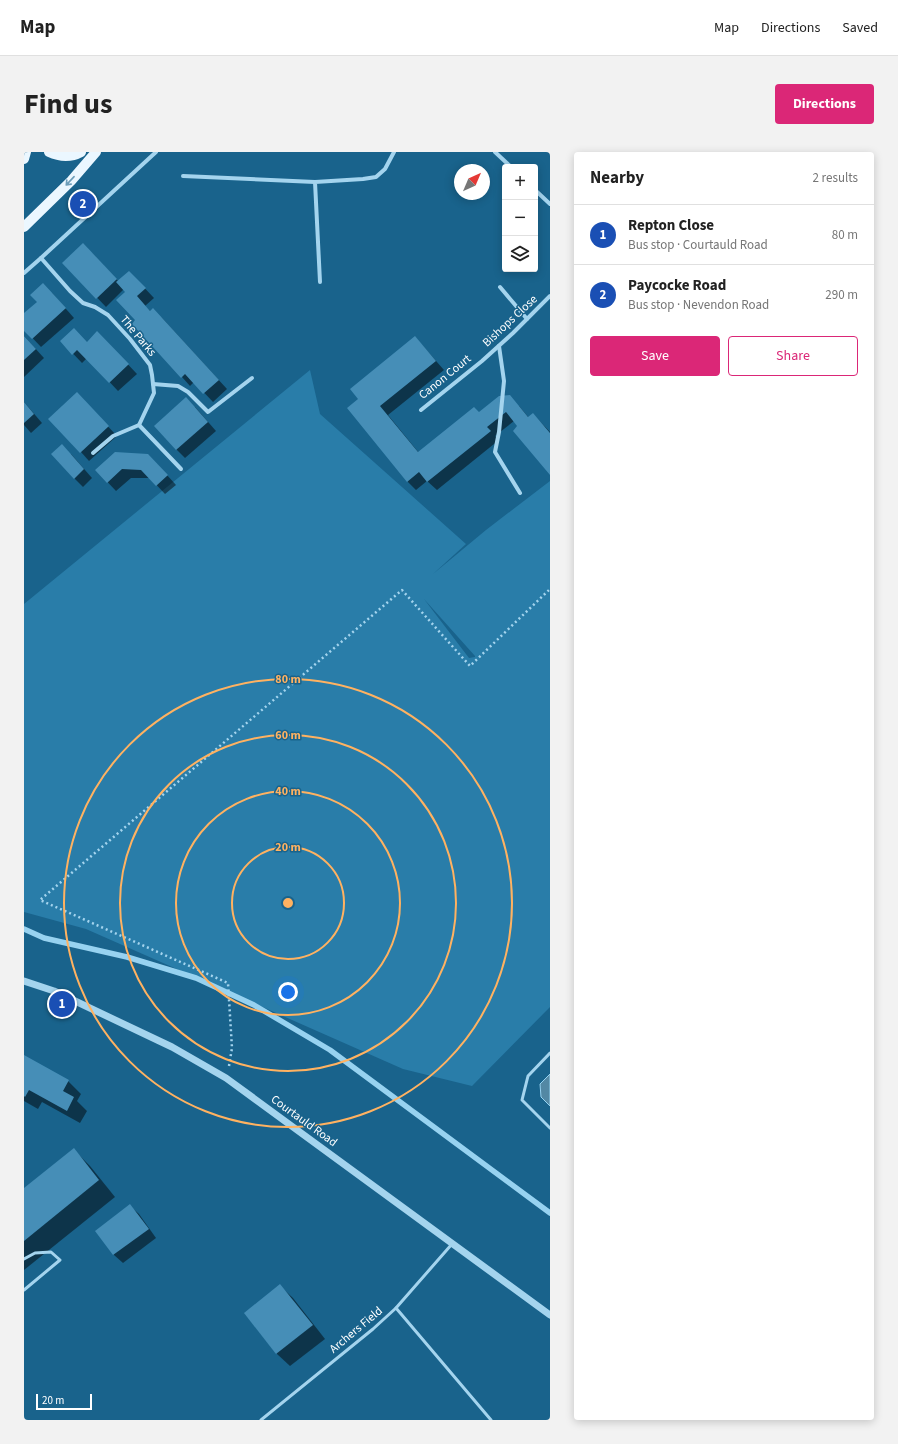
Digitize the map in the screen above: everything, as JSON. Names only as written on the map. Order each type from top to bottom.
[{"type":"main road","points":[[24,159],[26,152]]},
{"type":"main road","points":[[49,152],[58,156],[67,156],[81,152]]},
{"type":"main road","points":[[24,227],[70,181],[96,152]]},
{"type":"street","points":[[24,273],[156,152]]},
{"type":"street","points":[[183,176],[316,182],[363,179],[376,177],[385,169],[394,152]]},
{"type":"street","points":[[495,152],[508,164]]},
{"type":"street","points":[[316,182],[320,282]]},
{"type":"street","points":[[538,193],[550,204]]},
{"type":"street","name":"The Parks","points":[[42,258],[70,291],[84,304],[95,307],[108,315],[130,338],[150,365],[154,393],[140,425]]},
{"type":"street","points":[[500,287],[527,319]]},
{"type":"street","name":"Bishops Close","points":[[482,361],[550,296]]},
{"type":"street","points":[[499,346],[504,381],[499,432],[495,452],[520,493]]},
{"type":"street","name":"Canon Court","points":[[421,410],[482,361]]},
{"type":"street","points":[[153,384],[178,386],[188,392],[208,412],[252,378]]},
{"type":"street","points":[[93,453],[113,436],[140,425],[181,469]]},
{"type":"street","name":"Courtauld Road","points":[[24,981],[54,991],[172,1047],[226,1078],[550,1315]]},
{"type":"lane","points":[[550,1053],[528,1076],[522,1100],[550,1128]]},
{"type":"lane","name":"Archers Field","points":[[261,1420],[373,1329],[396,1308],[452,1244]]},
{"type":"lane","points":[[24,1260],[35,1253],[51,1252],[60,1260],[24,1290]]},
{"type":"lane","points":[[396,1308],[490,1420]]},
{"type":"path","points":[[226,1078],[232,1048],[228,983],[40,900],[402,590],[470,666],[550,589]]},
{"type":"shaded area","points":[[310,370],[320,414],[466,544],[433,574],[486,530],[550,481],[550,1007],[472,1086],[403,1069],[86,929],[24,912],[24,604]],"holes":[[[424,599],[475,656],[469,658]]]},
{"type":"shaded area","points":[[550,1074],[550,1106],[541,1097],[540,1084]]},
{"type":"building","points":[[83,243],[117,279],[96,299],[62,263]]},
{"type":"building","points":[[129,271],[146,288],[137,296],[150,311],[153,308],[219,380],[203,394],[185,374],[181,378],[132,324],[135,320],[116,300],[125,292],[116,282]]},
{"type":"building","points":[[43,283],[66,308],[32,339],[24,331],[24,313],[37,302],[30,295]]},
{"type":"building","points":[[74,328],[87,342],[97,331],[129,364],[109,383],[77,350],[72,355],[60,341]]},
{"type":"building","points":[[24,336],[36,349],[24,360]]},
{"type":"building","points":[[415,336],[436,361],[380,406],[418,452],[474,407],[479,412],[499,396],[510,395],[528,417],[533,413],[550,433],[550,475],[513,431],[517,426],[506,412],[487,427],[491,431],[427,482],[419,472],[407,482],[347,408],[358,399],[350,389]]},
{"type":"building","points":[[77,392],[109,426],[80,453],[48,419]]},
{"type":"building","points":[[186,397],[208,422],[176,450],[154,426]]},
{"type":"building","points":[[24,402],[34,414],[24,423]]},
{"type":"building","points":[[62,444],[84,469],[74,479],[51,454]]},
{"type":"building","points":[[115,452],[148,454],[168,475],[156,486],[141,470],[122,469],[107,483],[95,470]]},
{"type":"building","points":[[24,1055],[69,1080],[63,1091],[74,1097],[67,1111],[29,1090],[25,1097],[24,1096]]},
{"type":"building","points":[[74,1148],[99,1180],[24,1241],[24,1188]]},
{"type":"building","points":[[130,1204],[149,1229],[113,1255],[95,1231]]},
{"type":"building","points":[[280,1284],[313,1325],[276,1354],[244,1313]]},
{"type":"waterway","points":[[24,929],[44,938],[127,957],[196,978],[254,1005],[330,1050],[550,1213]]},
{"type":"place","name":"Paycocke Road","points":[[83,204]]},
{"type":"place","name":"Repton Close","points":[[62,1004]]}]
